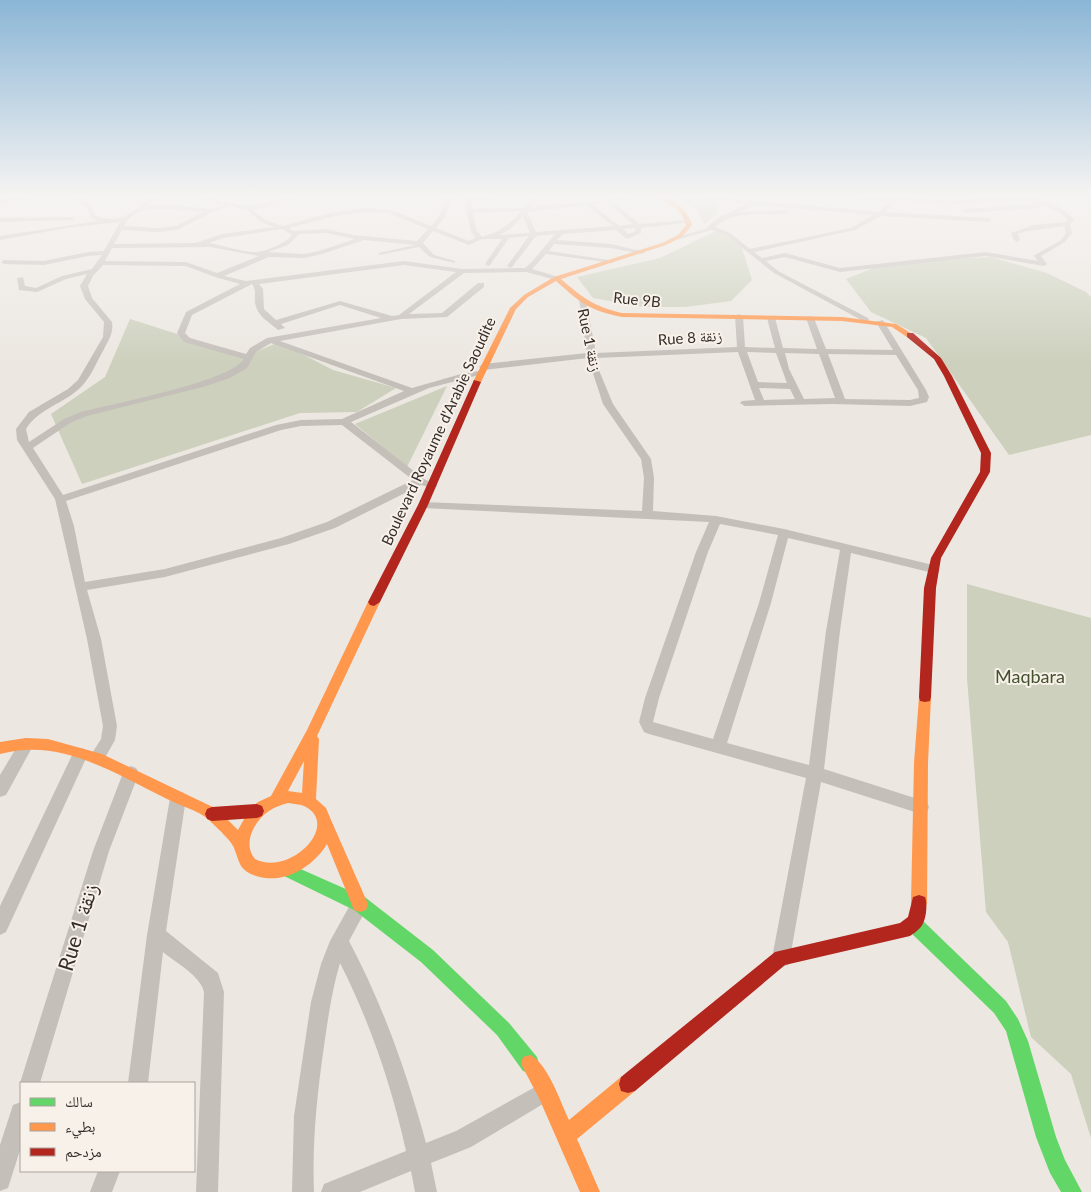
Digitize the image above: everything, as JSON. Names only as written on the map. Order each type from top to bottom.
[{"type":"street","points":[[4,262],[44,263],[95,253]]},
{"type":"street","points":[[97,758],[108,740],[110,726],[94,640],[80,586],[68,526],[60,499],[21,436],[23,426],[36,410],[78,384],[85,376],[106,336],[110,326],[105,316],[88,300],[84,293],[84,286],[107,253]]},
{"type":"street","points":[[248,253],[308,256],[318,253]]},
{"type":"street","points":[[255,254],[259,253]]},
{"type":"street","points":[[381,254],[386,253]]},
{"type":"street","points":[[429,253],[432,256],[457,262]]},
{"type":"street","name":"Rue 9B","points":[[493,253],[484,263],[510,266],[556,278],[582,301],[614,314],[634,317],[739,316],[810,318],[865,320],[885,323]]},
{"type":"street","points":[[510,266],[520,253]]},
{"type":"street","points":[[250,358],[187,340],[181,333],[189,314],[250,283],[404,262],[462,271],[526,270],[535,265],[543,253]]},
{"type":"street","points":[[548,253],[612,260]]},
{"type":"street","name":"Boulevard Royaume d'Arabie Saoudite","points":[[276,800],[312,733],[354,641],[423,505],[481,371],[513,308],[534,290],[556,278],[640,253]]},
{"type":"street","points":[[750,253],[776,272],[865,320]]},
{"type":"street","points":[[760,260],[784,255],[834,270],[853,270],[885,264],[986,254],[1044,264],[1038,256],[1044,253]]},
{"type":"street","points":[[217,276],[252,263],[267,255]]},
{"type":"street","points":[[21,278],[22,288],[38,290],[64,276],[98,266],[186,264],[217,276],[250,283],[258,289],[257,300],[260,310],[290,336]]},
{"type":"street","points":[[400,317],[462,271]]},
{"type":"street","points":[[28,447],[67,421],[84,414],[208,382],[237,371],[250,358],[253,350],[270,340],[390,318],[444,315],[481,285]]},
{"type":"street","name":"Rue 1 زنقة","points":[[582,301],[594,371],[610,408],[646,459],[649,478],[647,515]]},
{"type":"street","points":[[275,323],[340,303],[390,318]]},
{"type":"street","points":[[739,316],[741,348],[760,402]]},
{"type":"street","points":[[771,318],[785,369],[800,401]]},
{"type":"street","points":[[810,318],[841,401]]},
{"type":"street","points":[[745,403],[841,401],[910,403],[924,400],[922,390],[885,323]]},
{"type":"street","points":[[566,1135],[781,958],[904,930],[914,924],[918,914],[922,748],[933,569],[941,547],[985,472],[986,453],[941,364],[908,333],[885,323]]},
{"type":"street","points":[[270,340],[411,391]]},
{"type":"street","name":"Rue 8 زنقة","points":[[344,422],[411,391],[445,379],[481,371],[592,356],[741,348],[900,353]]},
{"type":"street","points":[[753,385],[792,386]]},
{"type":"street","points":[[60,499],[279,427],[312,422],[344,422],[420,481],[432,485]]},
{"type":"street","points":[[80,586],[165,572],[285,541],[331,524],[420,481]]},
{"type":"street","points":[[423,505],[716,519],[784,533],[933,569]]},
{"type":"street","points":[[716,519],[680,613],[646,722],[653,730],[814,773],[920,807]]},
{"type":"street","points":[[718,748],[765,603],[784,533]]},
{"type":"street","points":[[781,958],[814,773],[846,549]]},
{"type":"street","name":"Boulevard Royaume d'Arabie Saoudite","points":[[309,800],[312,733]]},
{"type":"street","points":[[0,790],[26,744]]},
{"type":"street","points":[[0,748],[26,744],[48,745],[97,758],[212,814],[241,844]]},
{"type":"street","points":[[0,926],[80,754]]},
{"type":"street","name":"Rue 1 زنقة","points":[[30,1082],[101,851],[131,773]]},
{"type":"street","points":[[323,817],[324,832],[318,848],[305,862],[287,870],[270,872],[255,868],[244,858],[241,844],[245,827],[257,811],[276,800],[293,797],[309,800],[318,807],[323,817],[360,904]]},
{"type":"street","points":[[138,1082],[156,935],[178,798]]},
{"type":"street","points":[[212,814],[257,811]]},
{"type":"street","points":[[287,870],[360,904],[427,956],[503,1028],[531,1066],[546,1091],[590,1192]]},
{"type":"street","points":[[303,1192],[301,1161],[305,1103],[320,1009],[329,971],[339,941],[360,904]]},
{"type":"street","points":[[914,924],[1000,1007],[1015,1028],[1021,1041],[1026,1070],[1046,1135],[1058,1165],[1072,1192]]},
{"type":"street","points":[[156,935],[203,972],[211,980],[214,992],[207,1192]]},
{"type":"street","points":[[339,941],[369,1001],[408,1115],[426,1192]]},
{"type":"street","points":[[332,1192],[472,1134],[546,1091]]},
{"type":"street","points":[[0,1180],[20,1116]]},
{"type":"street","points":[[101,1192],[109,1172]]},
{"type":"green space","points":[[671,253],[743,253],[752,280],[731,301],[685,307],[644,307],[593,298],[577,277],[660,258]]},
{"type":"green space","points":[[991,257],[1047,273],[1086,292],[1091,297],[1091,435],[1009,455],[926,338],[871,312],[846,279],[886,263]]},
{"type":"green space","points":[[130,319],[246,356],[279,342],[333,370],[396,388],[357,412],[300,413],[82,484],[51,414],[105,377]]},
{"type":"green space","points":[[447,386],[407,467],[355,424]]},
{"type":"green space","name":"Maqbara","points":[[967,584],[1091,618],[1091,1138],[1071,1074],[1031,1037],[1008,942],[986,912],[967,678]]},
{"type":"traffic: fast","points":[[287,870],[360,904],[427,956],[503,1029],[530,1064]]},
{"type":"traffic: fast","points":[[914,924],[1000,1007],[1012,1025],[1019,1041],[1046,1137],[1057,1166],[1072,1192]]},
{"type":"traffic: slow","points":[[477,382],[513,308],[526,296],[546,283],[572,272],[636,253]]},
{"type":"traffic: slow","points":[[556,278],[587,304],[604,311],[622,315],[842,319],[894,325],[910,335]]},
{"type":"traffic: slow","points":[[276,800],[312,733],[374,602]]},
{"type":"traffic: slow","points":[[919,903],[921,763],[925,697]]},
{"type":"traffic: slow","points":[[309,800],[312,739]]},
{"type":"traffic: slow","points":[[0,748],[26,744],[48,745],[97,758],[212,814],[241,844]]},
{"type":"traffic: slow","points":[[288,797],[308,801],[321,813],[324,825],[322,838],[315,850],[304,860],[290,868],[274,871],[258,869],[249,865],[244,858],[242,850],[242,841],[249,823],[260,809],[270,803],[288,797]]},
{"type":"traffic: slow","points":[[324,820],[360,904]]},
{"type":"traffic: slow","points":[[530,1064],[546,1091],[590,1192]]},
{"type":"traffic: slow","points":[[566,1135],[628,1084]]},
{"type":"traffic: jam","points":[[910,335],[937,358],[948,376],[986,453],[985,472],[936,558],[930,588],[925,697]]},
{"type":"traffic: jam","points":[[374,602],[423,505],[477,382]]},
{"type":"traffic: jam","points":[[212,814],[257,811]]},
{"type":"traffic: jam","points":[[628,1084],[781,958],[904,930],[915,922],[919,903]]}]
